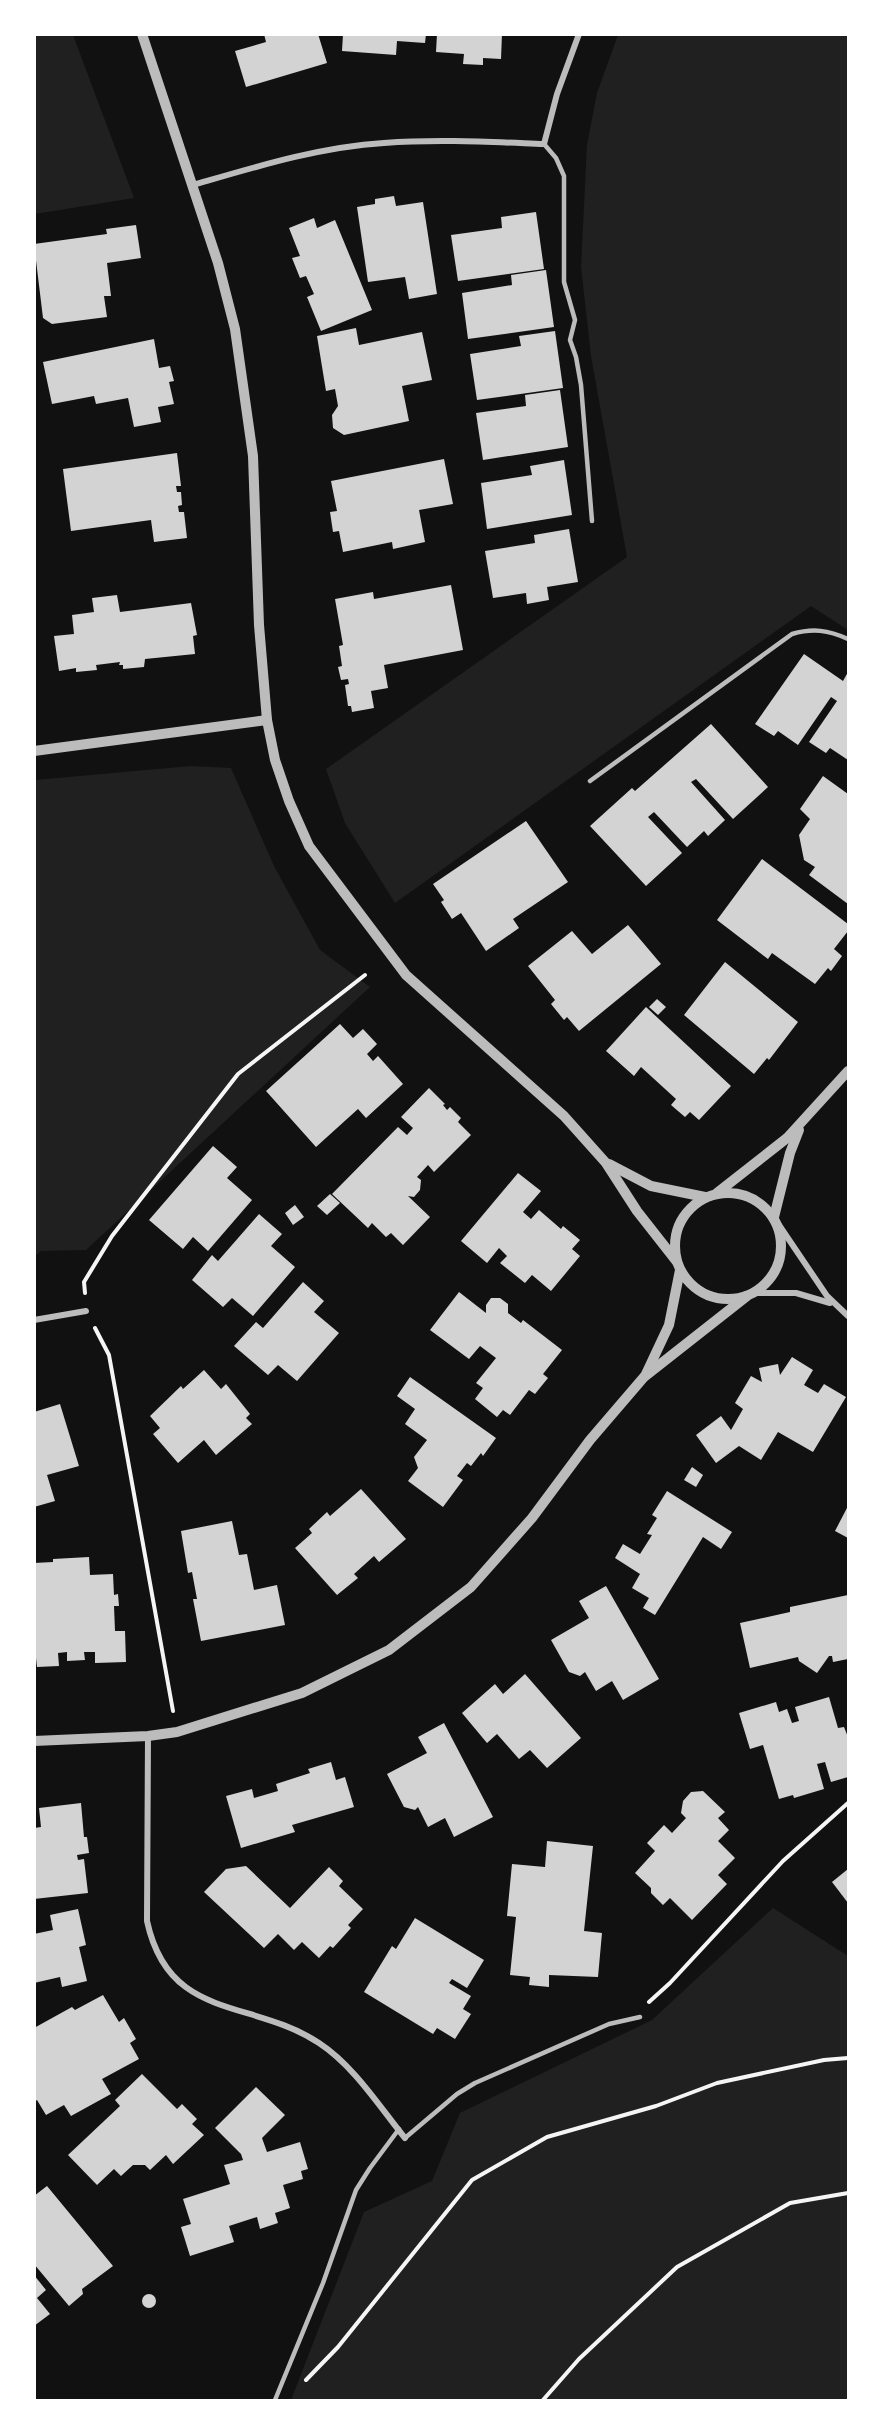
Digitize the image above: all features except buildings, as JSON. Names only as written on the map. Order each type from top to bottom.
[{"type":"street","points":[[142,34],[218,263],[234,329],[253,456],[259,625],[267,720],[282,780],[309,846],[406,975],[542,1093],[606,1163],[637,1211],[692,1285],[709,1296],[728,1299],[750,1295],[796,1293],[834,1304]]},
{"type":"street","points":[[193,185],[318,152],[383,143],[456,141],[544,144],[557,94],[579,34]]},
{"type":"street","points":[[34,751],[267,720]]},
{"type":"street","points":[[716,1194],[770,1153],[800,1126],[849,1071]]},
{"type":"street","points":[[34,1742],[148,1737],[177,1732],[302,1693],[389,1650],[471,1587],[532,1518],[590,1440],[645,1377],[768,1282],[781,1258],[782,1240],[775,1220],[790,1152],[800,1126]]},
{"type":"street","points":[[606,1163],[651,1186],[705,1197]]},
{"type":"street","points":[[645,1377],[669,1324],[679,1266],[675,1239],[679,1225],[687,1212],[705,1197],[735,1193],[753,1198],[775,1220],[834,1304],[849,1316]]},
{"type":"street","points":[[34,1320],[86,1311]]},
{"type":"street","points":[[148,1737],[147,1921],[151,1938],[167,1969],[179,1983],[207,2000],[290,2027],[319,2043],[340,2060],[405,2138]]},
{"type":"lane","points":[[544,144],[560,165],[565,184],[564,282],[575,320],[570,339],[581,386],[592,521]]},
{"type":"lane","points":[[590,782],[792,634],[808,629],[825,630],[849,639]]},
{"type":"lane","points":[[405,2138],[464,2089],[609,2024],[640,2017]]},
{"type":"lane","points":[[275,2400],[323,2283],[357,2190],[399,2129]]},
{"type":"path","points":[[177,1732],[109,1355],[86,1311],[84,1282],[112,1236],[238,1074],[365,975]]},
{"type":"path","points":[[626,2019],[659,1994],[783,1861],[849,1803]]},
{"type":"path","points":[[275,2400],[296,2390],[339,2347],[472,2180],[547,2137],[656,2106],[717,2083],[824,2060],[849,2058]]},
{"type":"path","points":[[543,2400],[579,2359],[677,2267],[790,2203],[849,2193]]},
{"type":"shaded area","points":[[34,35],[73,35],[134,198],[35,214]]},
{"type":"shaded area","points":[[618,35],[848,35],[848,630],[811,606],[395,903],[345,823],[326,769],[627,557],[591,356],[581,267],[587,145],[597,93]]},
{"type":"shaded area","points":[[191,766],[231,768],[274,866],[320,950],[370,987],[86,1250],[41,1251],[35,1256],[35,780]]},
{"type":"shaded area","points":[[773,1908],[848,1956],[848,2400],[291,2400],[364,2212],[432,2181],[460,2113],[652,2020]]}]
